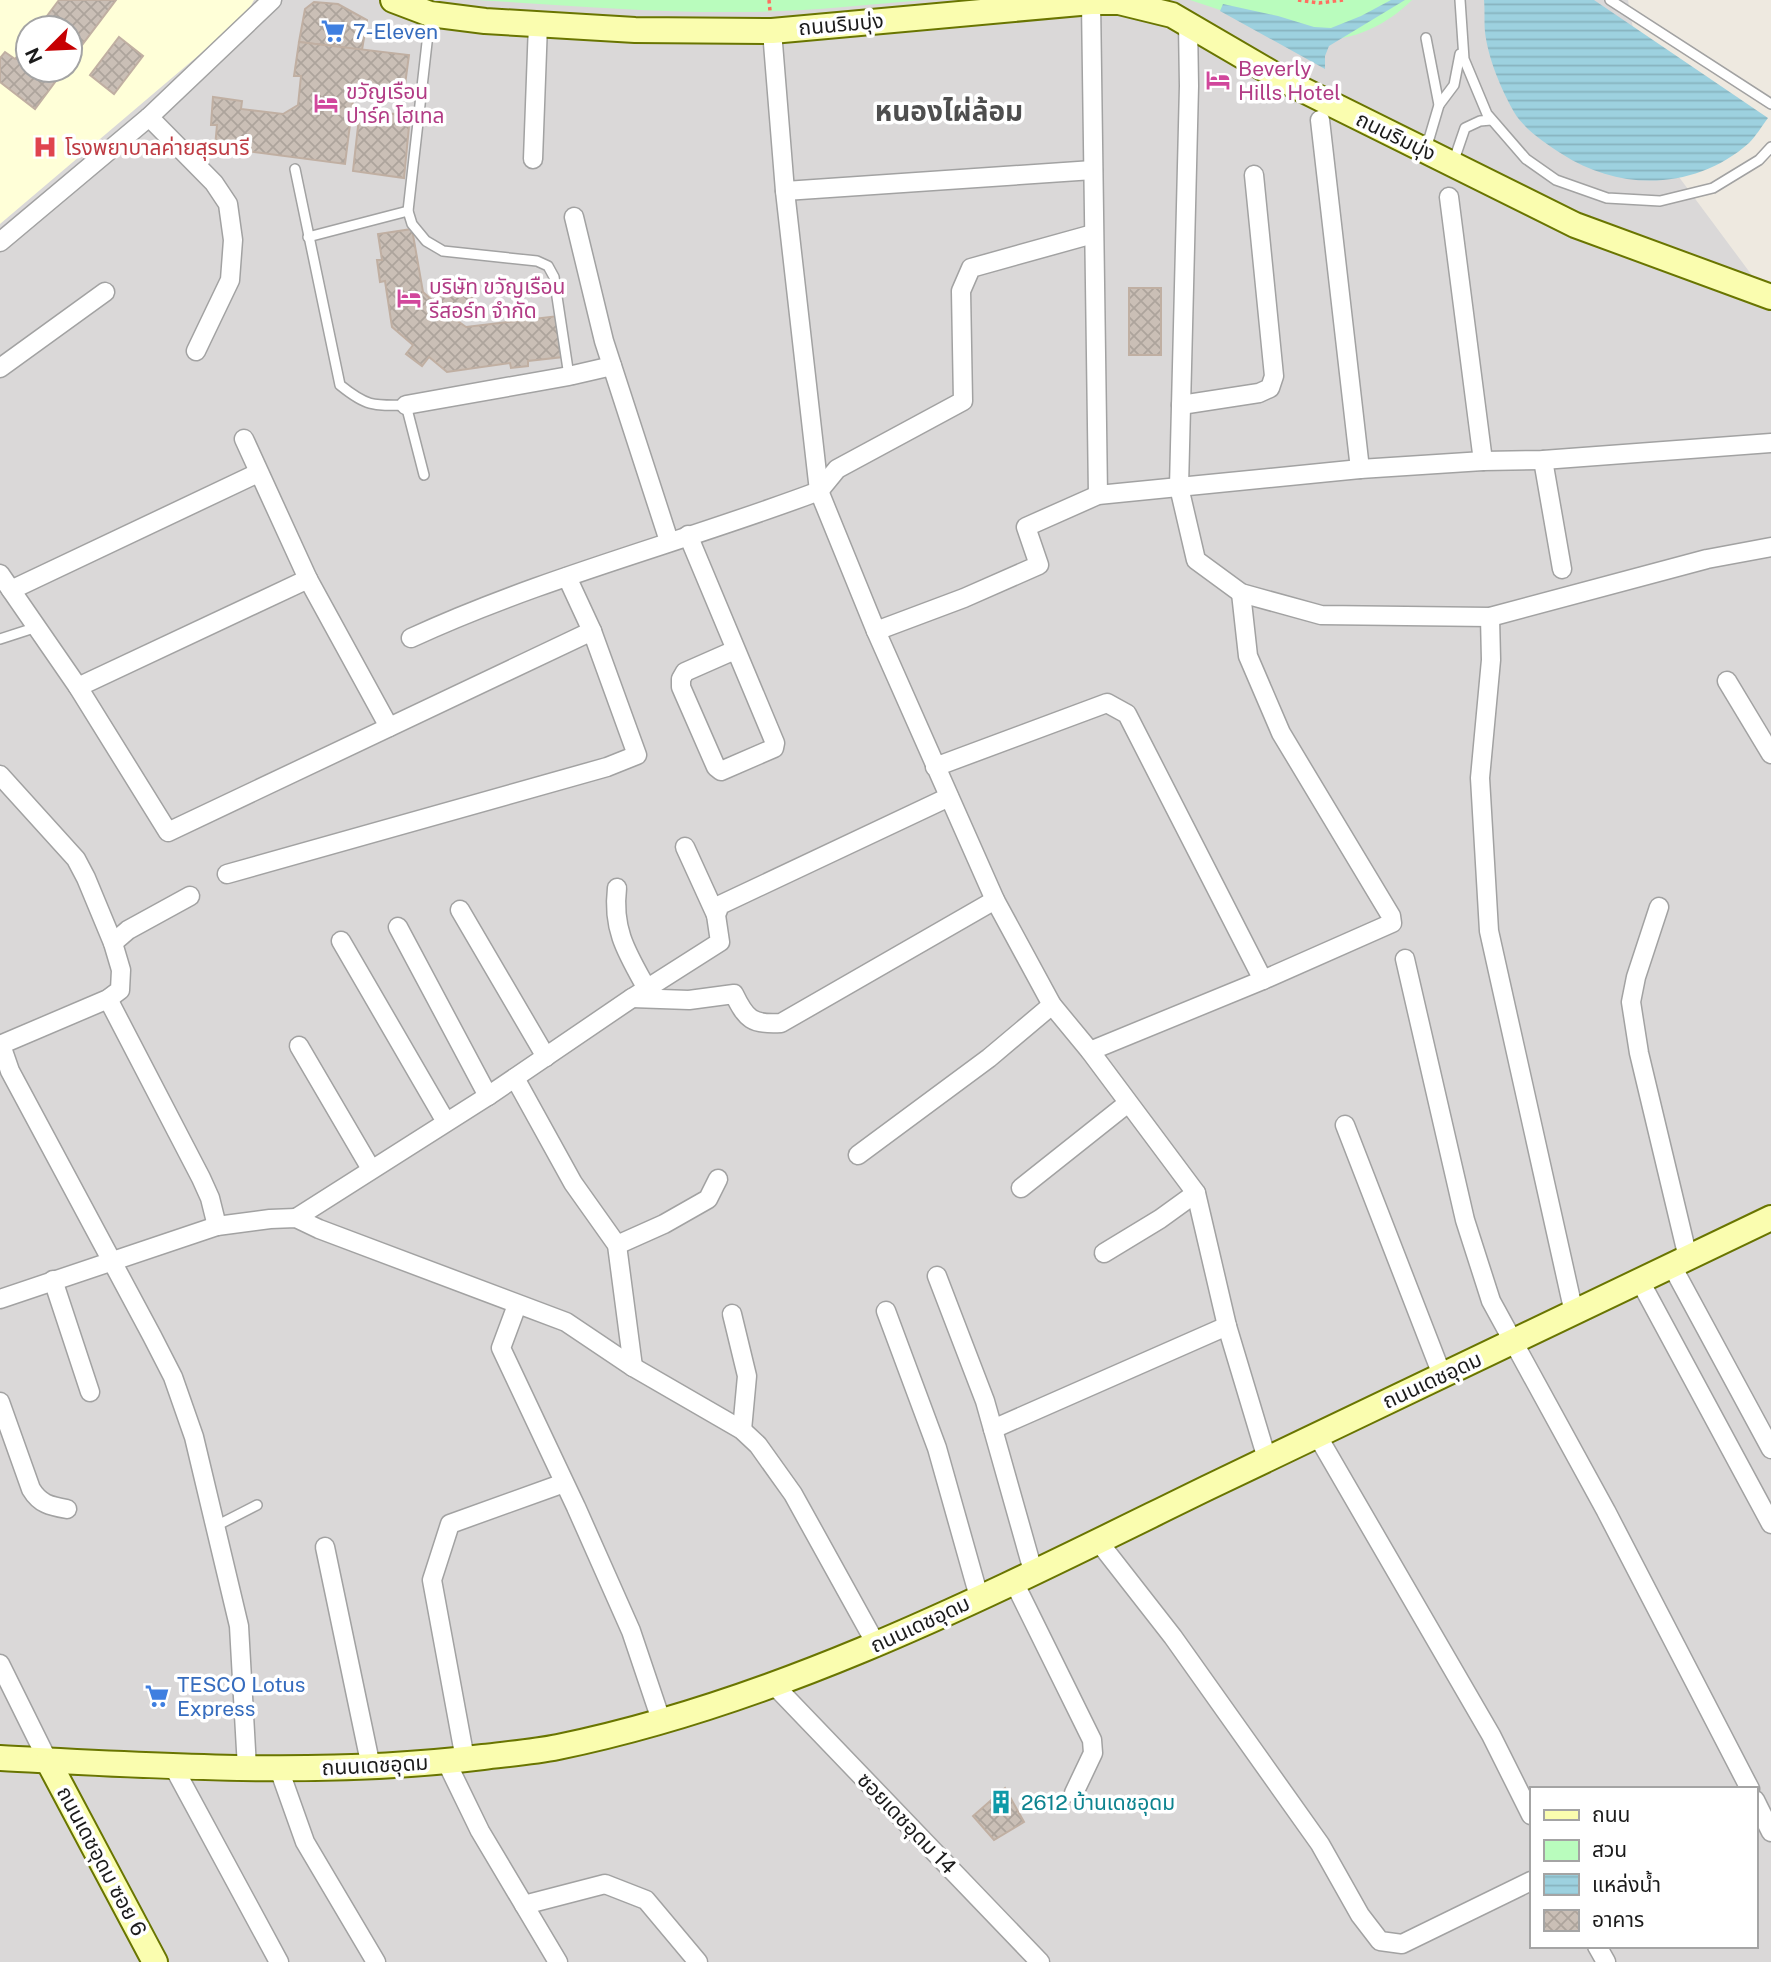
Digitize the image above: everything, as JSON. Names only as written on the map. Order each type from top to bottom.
[{"type":"main road","name":"ถนนริมบุ่ง","points":[[394,0],[430,14],[485,21],[635,30],[772,30],[1091,2],[1119,2],[1172,15],[1284,81],[1575,225],[1771,296]]},
{"type":"main road","name":"ถนนเดชอุดม","points":[[0,1758],[279,1769],[370,1767],[554,1748],[662,1723],[774,1685],[876,1644],[1098,1541],[1771,1218]]},
{"type":"main road","name":"ถนนเดชอุดม ซอย 6","points":[[48,1761],[156,1962]]},
{"type":"street","points":[[0,242],[149,117],[272,0]]},
{"type":"street","points":[[1091,2],[1098,495]]},
{"type":"street","points":[[533,159],[538,24]]},
{"type":"street","points":[[1188,24],[1189,86],[1179,487],[1196,560],[1241,593],[1321,615],[1490,617],[1707,559],[1771,547]]},
{"type":"street","points":[[772,30],[785,191],[820,491],[876,631],[995,900],[1052,1005],[1090,1051],[1196,1193],[1227,1326],[1267,1459]]},
{"type":"street","points":[[149,117],[215,183],[228,204],[233,240],[230,280],[196,351]]},
{"type":"street","points":[[1320,120],[1360,470]]},
{"type":"street","points":[[785,191],[1093,170]]},
{"type":"street","points":[[1181,405],[1259,393],[1270,388],[1274,376],[1254,175]]},
{"type":"street","points":[[1449,197],[1483,461]]},
{"type":"street","points":[[574,217],[612,366],[669,541]]},
{"type":"street","points":[[411,638],[453,618],[567,577],[820,491],[837,469],[963,401],[961,291],[971,268],[1093,234]]},
{"type":"street","points":[[0,368],[105,292]]},
{"type":"street","points":[[406,405],[612,366]]},
{"type":"street","points":[[244,439],[308,579],[389,727]]},
{"type":"street","points":[[876,631],[939,608],[1039,565],[1026,527],[1098,495],[1360,470],[1771,443]]},
{"type":"street","points":[[1543,460],[1562,569]]},
{"type":"street","points":[[11,590],[258,473]]},
{"type":"street","points":[[688,535],[775,743],[774,748],[721,771],[716,767],[701,733],[681,687],[681,679],[685,672],[735,650]]},
{"type":"street","points":[[0,574],[78,687],[168,832],[592,631]]},
{"type":"street","points":[[227,874],[594,771],[636,755],[592,631],[567,577]]},
{"type":"street","points":[[78,687],[308,579]]},
{"type":"street","points":[[1090,1051],[1263,980],[1392,923],[1391,916],[1280,733],[1248,656],[1241,593]]},
{"type":"street","points":[[1490,617],[1491,660],[1480,778],[1489,931],[1574,1313]]},
{"type":"street","points":[[1727,681],[1771,754]]},
{"type":"street","points":[[935,767],[1107,703],[1127,714],[1263,980]]},
{"type":"street","points":[[1755,729],[1771,719]]},
{"type":"street","points":[[0,775],[76,859],[113,943],[121,970],[120,990],[108,999],[1,1045],[5,1073],[100,1236],[173,1377],[194,1437],[239,1626],[247,1768]]},
{"type":"street","points":[[716,915],[720,905],[949,797]]},
{"type":"street","points":[[296,1218],[488,1096],[639,993],[720,942],[716,915],[685,847]]},
{"type":"street","points":[[617,888],[615,907],[621,938],[639,993]]},
{"type":"street","points":[[113,943],[128,930],[190,896]]},
{"type":"street","points":[[639,993],[689,1000],[734,994],[744,1015],[763,1025],[781,1023],[995,900]]},
{"type":"street","points":[[1660,907],[1636,977],[1631,1002],[1680,1262],[1771,1449]]},
{"type":"street","points":[[460,910],[546,1056]]},
{"type":"street","points":[[398,927],[488,1096]]},
{"type":"street","points":[[341,941],[446,1122]]},
{"type":"street","points":[[1405,959],[1465,1220],[1491,1301],[1606,1511],[1747,1787]]},
{"type":"street","points":[[108,999],[201,1178],[210,1198],[217,1226]]},
{"type":"street","points":[[858,1155],[989,1058],[1052,1005]]},
{"type":"street","points":[[299,1046],[371,1169]]},
{"type":"street","points":[[515,1078],[573,1183],[617,1245],[633,1367]]},
{"type":"street","points":[[1021,1188],[1128,1103]]},
{"type":"street","points":[[1345,1125],[1442,1375]]},
{"type":"street","points":[[617,1245],[664,1224],[708,1199],[718,1178]]},
{"type":"street","points":[[1104,1253],[1160,1219],[1196,1193]]},
{"type":"street","points":[[0,1299],[217,1226],[296,1218],[566,1322],[633,1367],[742,1430],[758,1444],[793,1494],[876,1644]]},
{"type":"street","points":[[937,1276],[985,1401],[1023,1576],[1091,1740],[1093,1753],[1074,1793]]},
{"type":"street","points":[[53,1280],[90,1392]]},
{"type":"street","points":[[1640,1281],[1771,1524]]},
{"type":"street","points":[[517,1305],[501,1348],[631,1631],[662,1723]]},
{"type":"street","points":[[886,1311],[937,1448],[979,1597]]},
{"type":"street","points":[[732,1314],[747,1376],[742,1430]]},
{"type":"street","points":[[993,1429],[1227,1326]]},
{"type":"street","points":[[0,1402],[31,1489],[38,1501],[67,1509]]},
{"type":"street","points":[[1317,1435],[1491,1735],[1530,1813]]},
{"type":"street","points":[[558,1962],[480,1831],[455,1760],[432,1580],[450,1524],[564,1483]]},
{"type":"street","points":[[1098,1541],[1173,1637],[1320,1844],[1360,1915],[1380,1941],[1402,1944],[1530,1881]]},
{"type":"street","points":[[325,1547],[370,1767]]},
{"type":"street","points":[[0,1664],[48,1761]]},
{"type":"street","name":"ซอยเดชอุดม 14","points":[[774,1685],[1040,1962]]},
{"type":"street","points":[[173,1766],[279,1962]]},
{"type":"street","points":[[279,1769],[305,1842],[376,1962]]},
{"type":"street","points":[[1757,1806],[1771,1832]]},
{"type":"street","points":[[524,1905],[604,1884],[646,1900],[698,1962]]},
{"type":"lane","points":[[1461,0],[1464,59],[1487,114],[1526,159],[1556,180],[1606,198],[1660,201],[1713,188],[1759,160],[1771,147]]},
{"type":"lane","points":[[1610,0],[1771,104]]},
{"type":"lane","points":[[430,14],[408,211],[412,224],[426,241],[443,251],[537,261],[548,266],[554,277],[571,375]]},
{"type":"lane","points":[[1426,151],[1439,105],[1457,77],[1462,16]]},
{"type":"lane","points":[[1426,38],[1439,105]]},
{"type":"lane","points":[[1453,164],[1465,128],[1477,122],[1491,120]]},
{"type":"lane","points":[[295,169],[340,385],[359,400],[375,406],[406,405],[424,475]]},
{"type":"lane","points":[[308,237],[408,211]]},
{"type":"lane","points":[[0,639],[37,627]]},
{"type":"lane","points":[[216,1526],[257,1505]]},
{"type":"path","points":[[1298,0],[1319,3],[1343,0]]},
{"type":"shaded area","points":[[0,0],[1628,0],[1653,142],[1771,301],[1771,1962],[0,1962]]},
{"type":"shaded area","name":"โรงพยาบาลค่ายสุรนารี","points":[[0,0],[254,0],[246,15],[0,224]]},
{"type":"green space","points":[[476,0],[924,0],[811,10],[710,12]]},
{"type":"green space","points":[[1190,0],[1412,0],[1390,18],[1365,31],[1338,39],[1310,40]]},
{"type":"water","points":[[1391,0],[1405,0],[1329,46],[1325,56],[1325,69],[1220,11],[1223,4],[1314,27],[1331,28]]},
{"type":"water","points":[[1484,0],[1594,0],[1768,118],[1749,143],[1728,159],[1706,170],[1682,177],[1633,180],[1608,175],[1585,166],[1542,140],[1523,124],[1514,112],[1489,52]]},
{"type":"building","points":[[59,0],[116,0],[84,42],[84,14],[48,14]]},
{"type":"building","name":"7-Eleven","points":[[314,2],[338,4],[367,20],[362,50],[299,42],[305,9]]},
{"type":"building","points":[[119,37],[143,56],[114,94],[90,75]]},
{"type":"building","name":"ขวัญเรือน ปาร์ค โฮเทล","points":[[299,42],[409,55],[404,92],[355,85],[345,164],[215,147],[217,125],[211,125],[213,97],[242,101],[241,109],[283,114],[298,105],[301,76],[294,76]]},
{"type":"building","points":[[5,52],[14,58],[14,84],[54,84],[35,109],[0,82],[0,58]]},
{"type":"building","points":[[360,109],[410,116],[404,178],[353,171]]},
{"type":"building","name":"บริษัท ขวัญเรือน รีสอร์ท จำกัด","points":[[412,229],[423,292],[433,301],[450,277],[474,295],[455,319],[466,327],[558,316],[563,357],[528,361],[528,366],[511,368],[510,363],[447,372],[429,357],[422,366],[406,354],[413,345],[392,327],[385,281],[380,282],[377,260],[382,260],[378,234]]},
{"type":"building","points":[[1129,288],[1161,288],[1161,355],[1129,355]]},
{"type":"building","name":"2612 บ้านเดชอุดม","points":[[1005,1788],[1024,1822],[994,1840],[973,1816]]},
{"type":"place","name":"7-Eleven","points":[[333,31]]},
{"type":"place","name":"Beverly Hills Hotel","points":[[1218,80]]},
{"type":"place","name":"ขวัญเรือน ปาร์ค โฮเทล","points":[[326,103]]},
{"type":"place","name":"โรงพยาบาลค่ายสุรนารี","points":[[45,147]]},
{"type":"place","name":"บริษัท ขวัญเรือน รีสอร์ท จำกัด","points":[[409,298]]},
{"type":"place","name":"TESCO Lotus Express","points":[[157,1696]]},
{"type":"place","name":"2612 บ้านเดชอุดม","points":[[1001,1802]]},
{"type":"district","name":"หนองไผ่ล้อม","points":[[949,110]]}]
